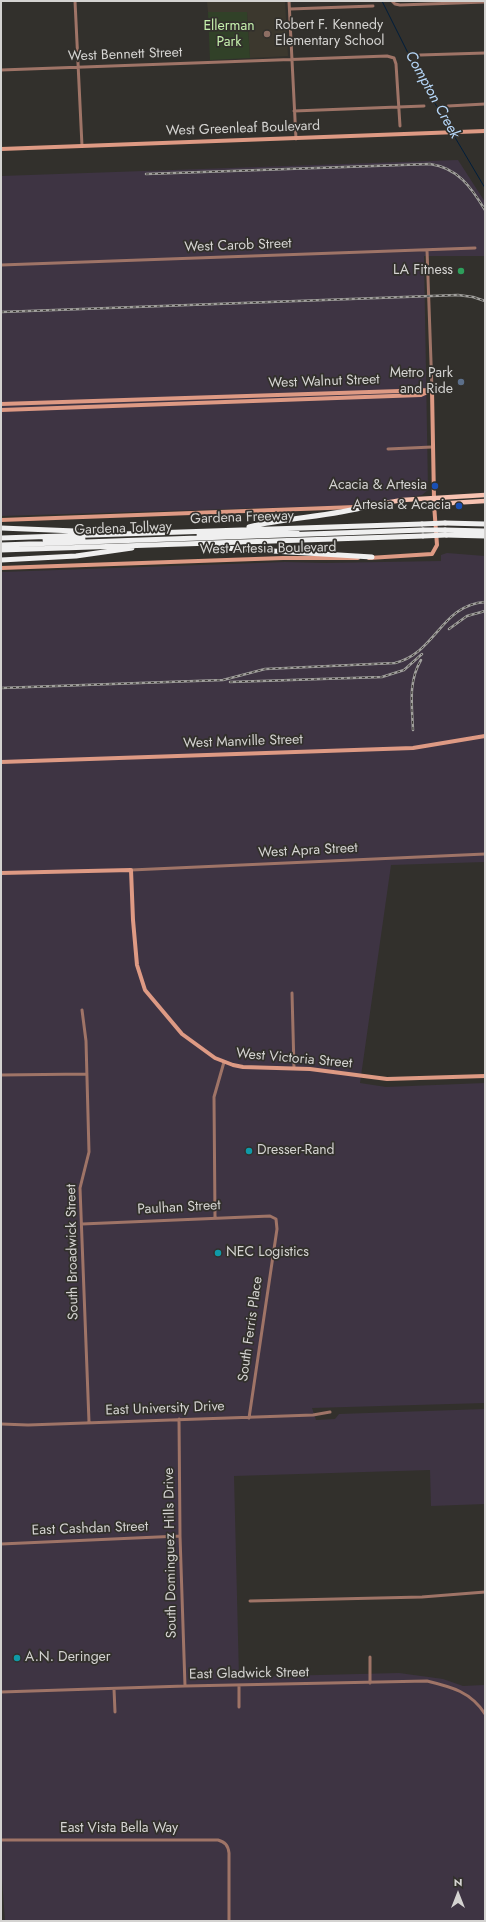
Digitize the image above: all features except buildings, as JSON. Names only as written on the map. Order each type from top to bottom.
[{"type":"highway","points":[[238,529],[268,522],[350,511],[368,506]]},
{"type":"highway","name":"Gardena Freeway","points":[[1,538],[445,523],[485,524]]},
{"type":"highway","name":"Gardena Tollway","points":[[1,542],[409,528],[414,524]]},
{"type":"highway","points":[[1,528],[149,534]]},
{"type":"highway","points":[[446,533],[485,531]]},
{"type":"highway","name":"Gardena Freeway","points":[[1,550],[178,545],[423,533],[485,536]]},
{"type":"highway","name":"Gardena Tollway","points":[[1,545],[423,533]]},
{"type":"highway","points":[[1,560],[76,556],[150,545]]},
{"type":"highway","points":[[178,545],[372,558]]},
{"type":"main road","points":[[434,502],[485,495]]},
{"type":"main road","points":[[368,506],[402,500],[434,502],[485,500]]},
{"type":"street","points":[[75,1],[82,146]]},
{"type":"street","points":[[289,1],[296,139]]},
{"type":"street","points":[[393,2],[400,5],[485,2]]},
{"type":"street","points":[[290,9],[373,6]]},
{"type":"street","points":[[420,55],[485,53]]},
{"type":"street","name":"West Bennett Street","points":[[1,70],[387,56],[394,58],[398,108]]},
{"type":"street","points":[[448,106],[485,104]]},
{"type":"street","points":[[294,112],[424,106]]},
{"type":"street","points":[[398,108],[400,126]]},
{"type":"street","name":"West Greenleaf Boulevard","points":[[1,149],[485,131]]},
{"type":"street","name":"West Carob Street","points":[[1,265],[476,248]]},
{"type":"street","points":[[427,250],[434,502]]},
{"type":"street","name":"West Walnut Street","points":[[1,404],[432,390]]},
{"type":"street","name":"West Walnut Street","points":[[1,410],[379,397],[421,395],[432,390]]},
{"type":"street","points":[[379,391],[379,397]]},
{"type":"street","points":[[326,393],[326,399]]},
{"type":"street","points":[[224,396],[224,402]]},
{"type":"street","points":[[151,399],[152,405]]},
{"type":"street","points":[[34,403],[34,409]]},
{"type":"street","points":[[1,404],[1,410]]},
{"type":"street","points":[[18,404],[18,410]]},
{"type":"street","points":[[388,449],[432,447]]},
{"type":"street","name":"West Artesia Boulevard","points":[[1,568],[275,558],[372,558],[432,554],[437,546],[434,502]]},
{"type":"street","points":[[1,520],[368,506]]},
{"type":"street","name":"West Manville Street","points":[[1,762],[413,748],[485,736]]},
{"type":"street","name":"West Apra Street","points":[[131,870],[485,854]]},
{"type":"street","points":[[1,873],[131,870]]},
{"type":"street","name":"West Victoria Street","points":[[131,870],[136,965],[145,990],[182,1034],[204,1052],[224,1062],[243,1067],[294,1068],[362,1076],[406,1079],[485,1076]]},
{"type":"street","points":[[292,993],[294,1068]]},
{"type":"street","name":"South Broadwick Street","points":[[82,1010],[86,1041],[89,1152],[80,1188],[89,1422]]},
{"type":"street","points":[[215,1217],[214,1097],[224,1062]]},
{"type":"street","points":[[1,1075],[87,1074]]},
{"type":"street","name":"Paulhan Street","points":[[82,1224],[215,1217],[270,1216],[276,1219]]},
{"type":"street","name":"South Ferris Place","points":[[249,1418],[277,1229],[276,1219]]},
{"type":"street","name":"East University Drive","points":[[1,1424],[28,1425],[179,1419],[249,1418],[313,1415],[330,1412]]},
{"type":"street","name":"South Dominguez Hills Drive","points":[[179,1419],[180,1536],[185,1686]]},
{"type":"street","name":"East Cashdan Street","points":[[1,1544],[180,1536]]},
{"type":"street","points":[[250,1601],[422,1597],[485,1592]]},
{"type":"street","points":[[370,1657],[370,1683]]},
{"type":"street","name":"East Gladwick Street","points":[[1,1692],[185,1686],[427,1681],[452,1686],[478,1704],[485,1714]]},
{"type":"street","points":[[239,1686],[240,1707]]},
{"type":"street","points":[[114,1689],[115,1712]]},
{"type":"street","name":"East Vista Bella Way","points":[[1,1840],[218,1840],[227,1844],[229,1853],[229,1921]]},
{"type":"shaded area","name":"Robert F. Kennedy Elementary School","points":[[207,1],[285,1],[288,56],[250,58],[247,12],[208,12]]},
{"type":"shaded area","points":[[458,160],[485,202],[485,256],[424,256],[428,490],[422,495],[362,505],[1,516],[1,176]]},
{"type":"shaded area","points":[[447,553],[485,556],[485,862],[391,865],[360,1083],[386,1087],[485,1083],[485,1403],[312,1408],[316,1420],[335,1419],[339,1414],[485,1409],[485,1504],[431,1506],[430,1470],[234,1476],[239,1677],[399,1673],[443,1679],[463,1686],[485,1685],[485,1921],[5,1921],[1,1865],[1,572],[285,562],[325,563],[441,561],[441,555]]},
{"type":"green space","name":"Ellerman Park","points":[[208,12],[247,12],[250,58],[210,60]]},
{"type":"waterway","name":"Compton Creek","points":[[382,1],[426,89],[452,131]]},
{"type":"waterway","name":"Compton Creek","points":[[453,134],[485,188]]},
{"type":"railway","points":[[146,174],[430,164],[440,166],[456,174],[469,186],[485,210]]},
{"type":"railway","points":[[1,312],[458,295],[473,297],[485,301]]},
{"type":"railway","points":[[1,688],[223,680],[265,669],[395,663],[409,658],[420,650],[458,611],[470,605],[485,602]]},
{"type":"railway","points":[[449,629],[467,616],[485,611]]},
{"type":"railway","points":[[230,682],[382,677],[404,670],[422,654]]},
{"type":"railway","points":[[413,730],[412,685],[421,660]]},
{"type":"place","name":"Robert F. Kennedy Elementary School","points":[[267,34]]},
{"type":"place","name":"LA Fitness","points":[[461,271]]},
{"type":"place","name":"Metro Park and Ride","points":[[461,382]]},
{"type":"place","name":"Acacia & Artesia","points":[[435,486]]},
{"type":"place","name":"Artesia & Acacia","points":[[459,506]]},
{"type":"place","name":"Dresser-Rand","points":[[249,1151]]},
{"type":"place","name":"NEC Logistics","points":[[218,1253]]},
{"type":"place","name":"A.N. Deringer","points":[[17,1658]]}]
